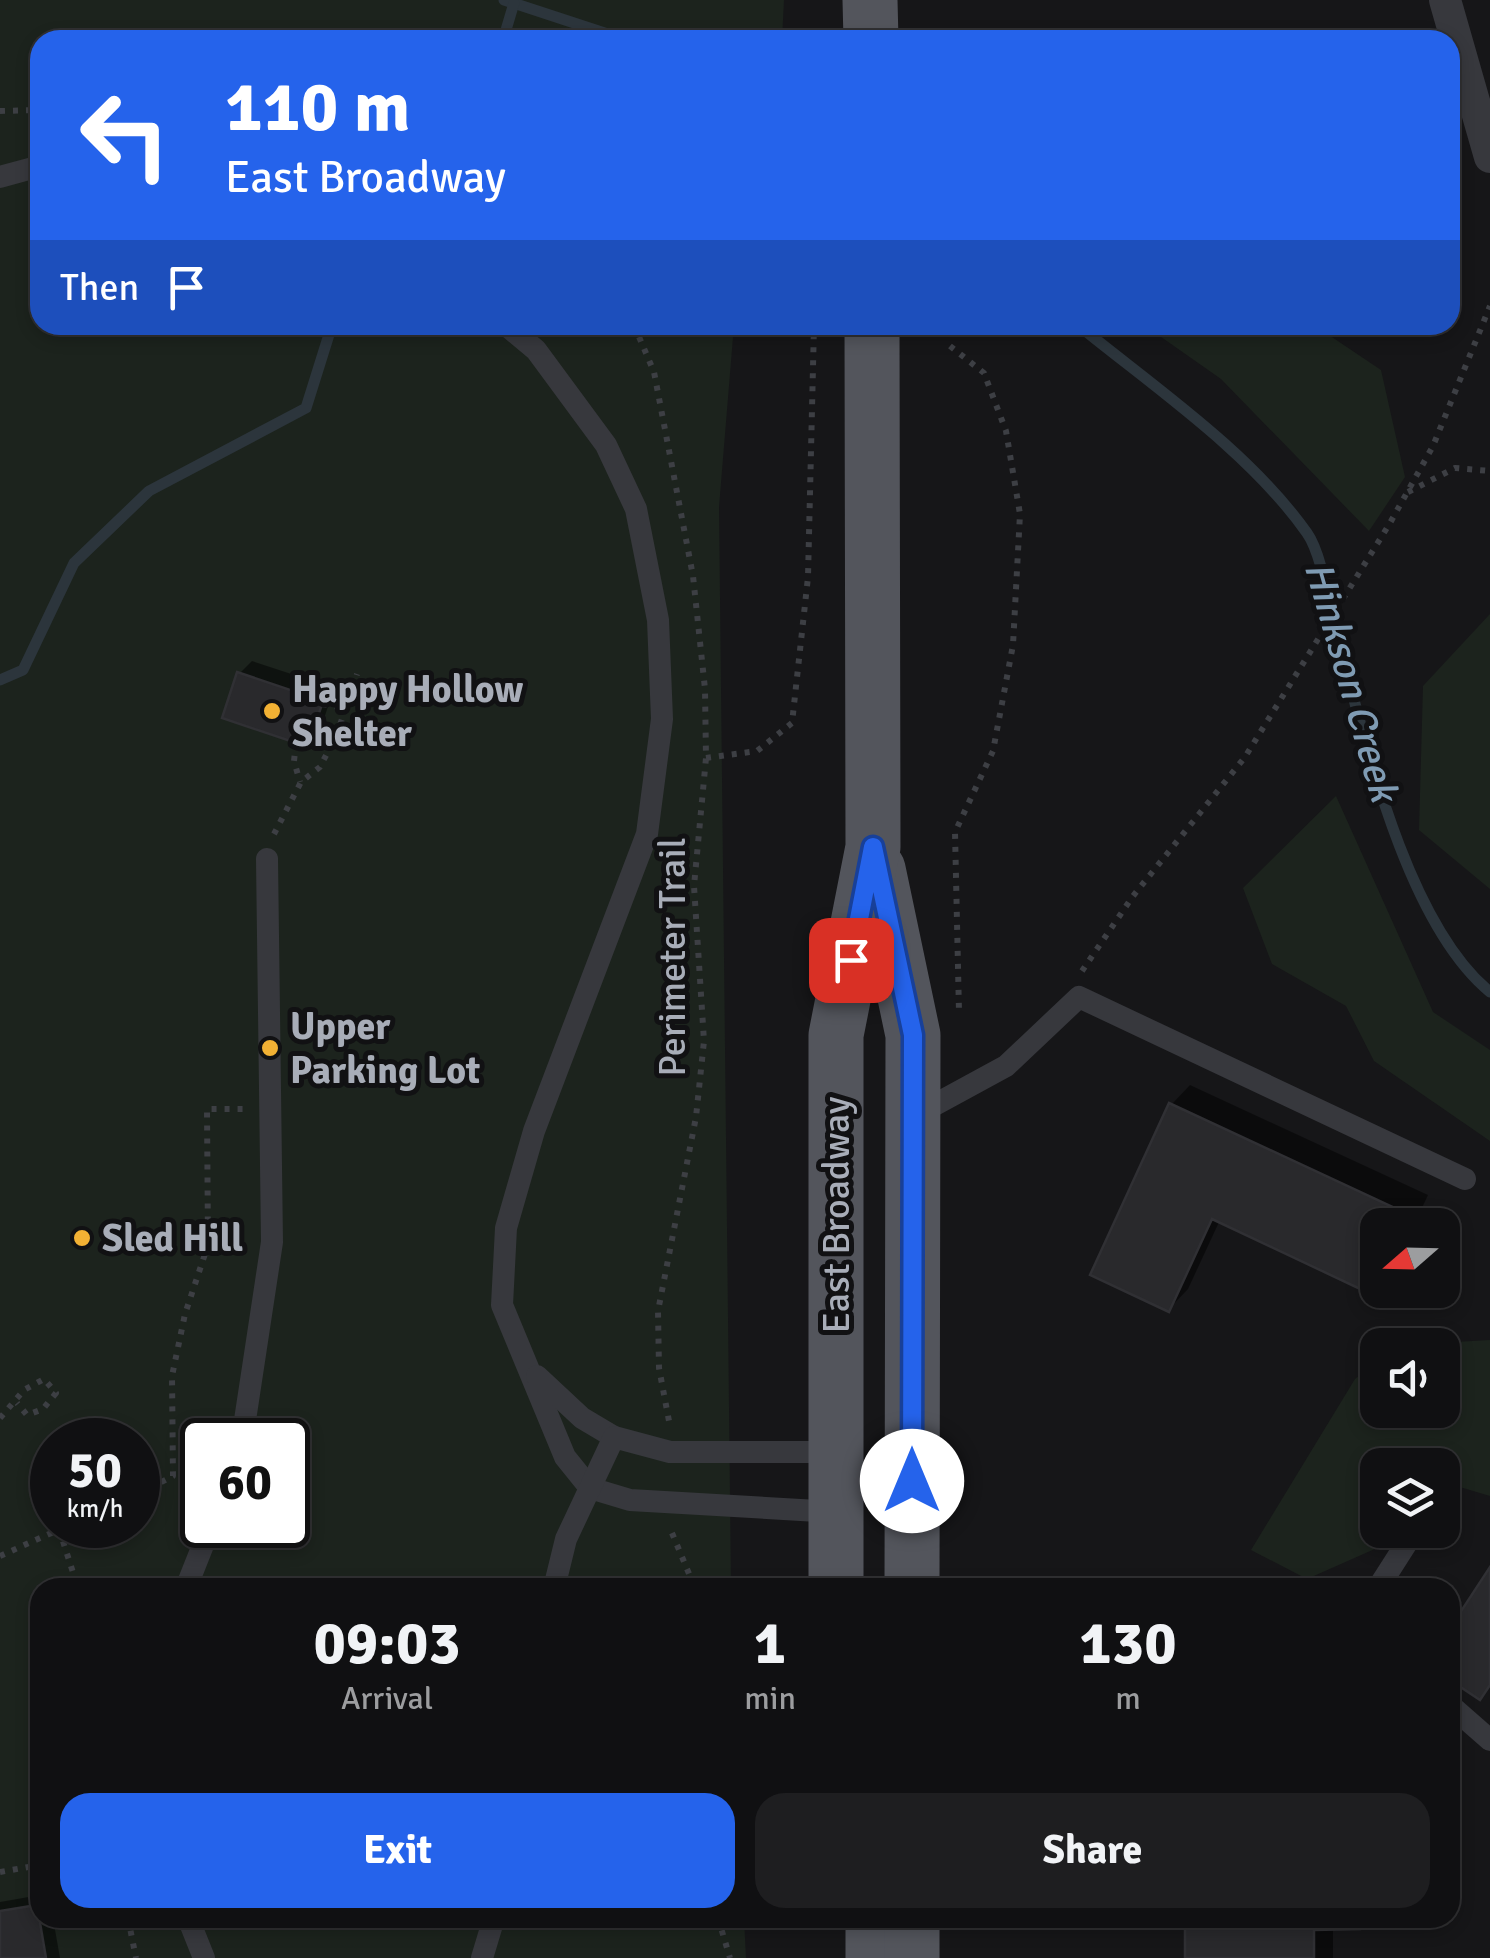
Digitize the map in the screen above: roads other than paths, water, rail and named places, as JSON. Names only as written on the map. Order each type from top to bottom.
[{"type":"main road","points":[[870,0],[871,30]]},
{"type":"main road","name":"East Broadway","points":[[836,1578],[836,1035],[873,847],[872,335]]},
{"type":"main road","name":"East Broadway","points":[[873,847],[913,1035],[912,1578]]},
{"type":"main road","points":[[836,1035],[878,1121],[877,1446],[884,1471],[912,1481]]},
{"type":"main road","points":[[836,1452],[879,1516],[878,1578]]},
{"type":"main road","points":[[837,1928],[837,1958]]},
{"type":"main road","points":[[873,1928],[873,1958]]},
{"type":"main road","points":[[912,1928],[912,1958]]},
{"type":"street","points":[[1445,0],[1454,30]]},
{"type":"street","points":[[1460,53],[1490,158]]},
{"type":"lane","points":[[0,177],[30,169]]},
{"type":"lane","points":[[518,335],[536,350],[606,445],[636,509],[658,620],[662,720],[647,834],[534,1131],[506,1228],[502,1305],[512,1334],[534,1374],[565,1457],[590,1488],[630,1500],[835,1512]]},
{"type":"lane","points":[[245,1418],[272,1242],[268,852]]},
{"type":"lane","points":[[913,1117],[1006,1066],[1078,996],[1466,1179]]},
{"type":"lane","points":[[534,1374],[582,1418],[614,1437],[670,1452],[836,1452]]},
{"type":"lane","points":[[556,1578],[566,1539],[614,1437]]},
{"type":"lane","points":[[190,1578],[202,1548]]},
{"type":"lane","points":[[1384,1578],[1404,1548]]},
{"type":"lane","points":[[1460,1714],[1490,1740]]},
{"type":"lane","points":[[192,1928],[204,1958]]},
{"type":"lane","points":[[482,1958],[491,1928]]},
{"type":"waterway","name":"Hinkson Creek","points":[[504,0],[596,30]]},
{"type":"waterway","points":[[506,30],[514,3]]},
{"type":"waterway","points":[[0,680],[23,670],[74,563],[149,491],[306,408],[329,335]]},
{"type":"waterway","name":"Hinkson Creek","points":[[1091,335],[1230,448],[1284,503],[1307,533],[1321,568],[1392,827],[1435,922],[1460,961],[1490,992]]},
{"type":"place","name":"Happy Hollow Shelter","points":[[272,711]]},
{"type":"place","name":"Upper Parking Lot","points":[[270,1048]]},
{"type":"place","name":"Sled Hill","points":[[82,1238]]}]
